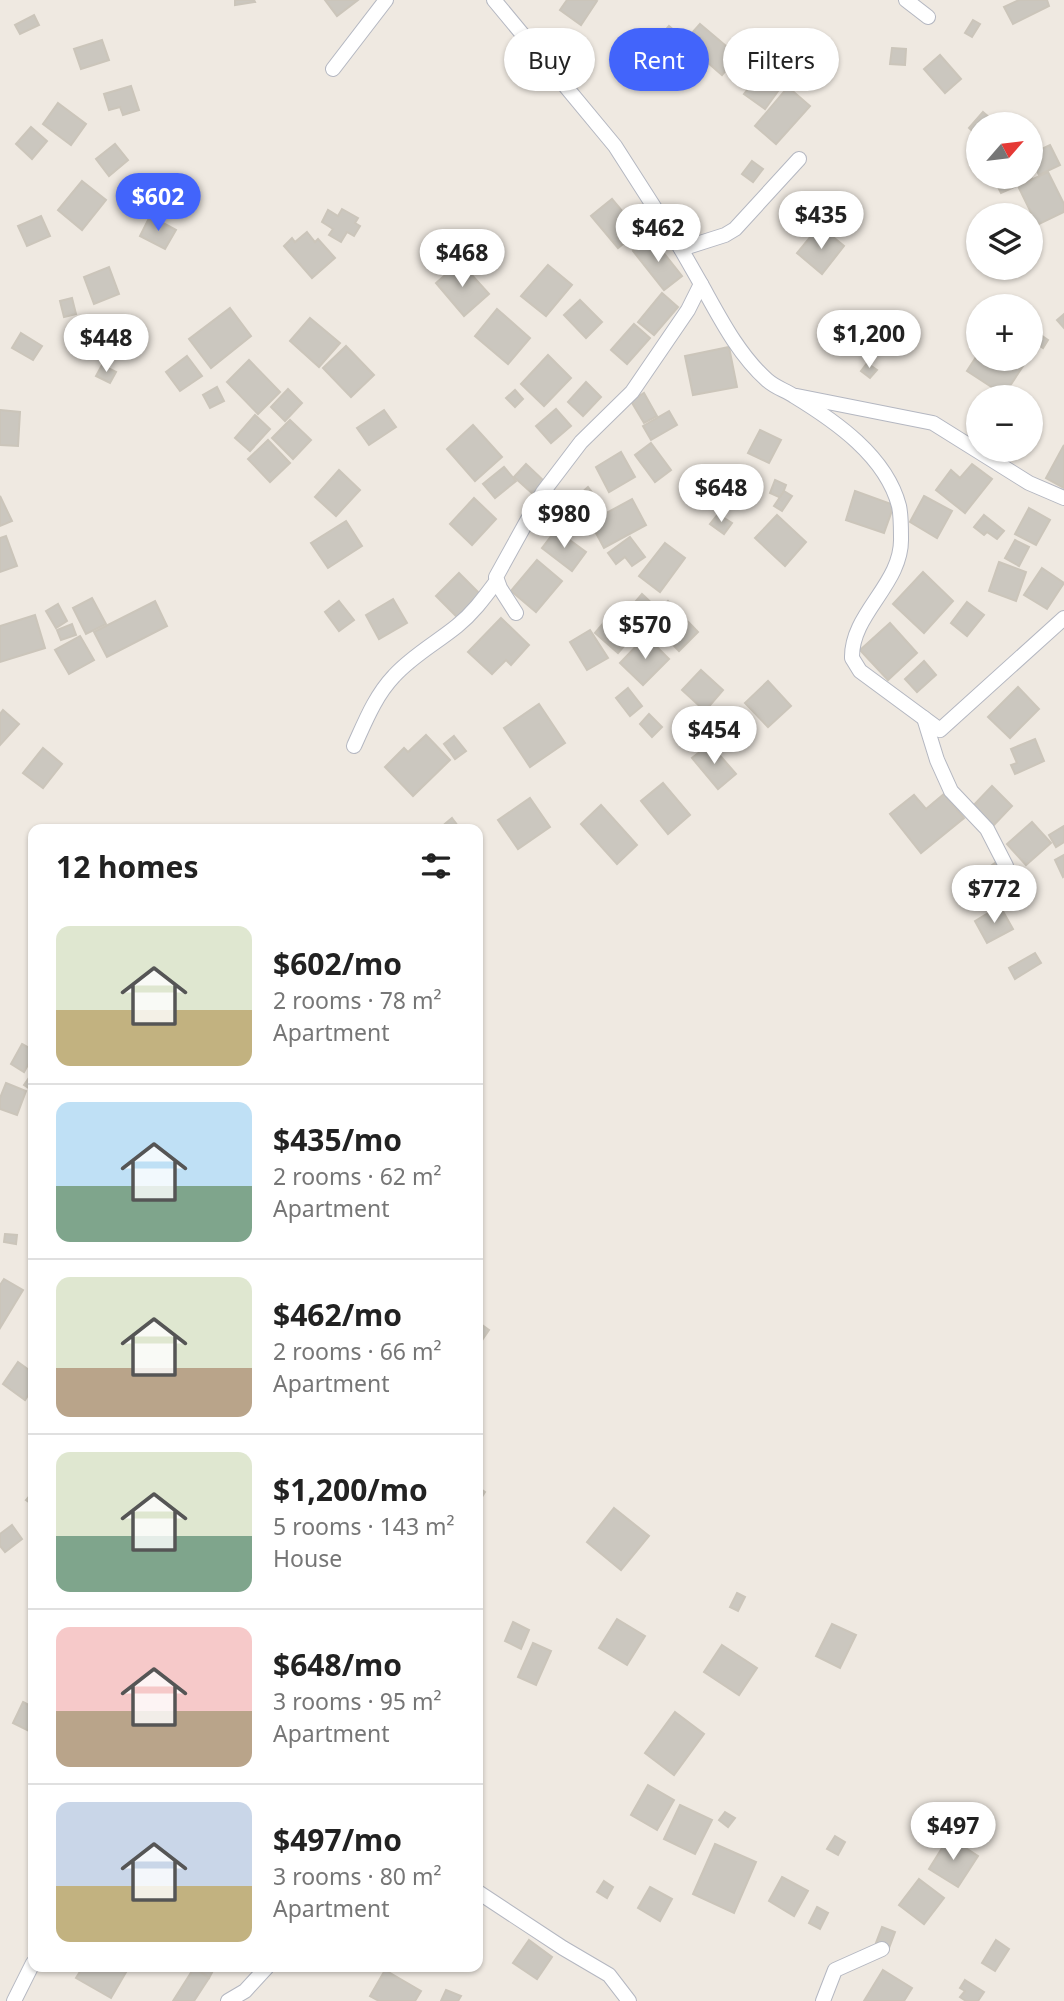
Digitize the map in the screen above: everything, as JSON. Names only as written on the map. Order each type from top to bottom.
[{"type":"street","points":[[333,69],[386,0]]},
{"type":"street","points":[[494,0],[615,146],[749,362],[777,388],[793,395],[855,439],[880,468],[899,506],[902,542],[893,574],[856,634],[852,658],[860,671],[940,730],[1064,618]]},
{"type":"street","points":[[906,0],[928,17]]},
{"type":"street","points":[[681,249],[726,235],[735,229],[799,159]]},
{"type":"street","points":[[354,746],[379,695],[393,677],[414,657],[475,610],[496,582],[496,577],[543,492],[581,442],[632,392],[688,310],[701,284]]},
{"type":"street","points":[[793,395],[933,423],[1029,483],[1064,498]]},
{"type":"street","points":[[496,582],[516,613]]},
{"type":"street","points":[[924,718],[937,760],[951,791],[986,829],[1006,866]]},
{"type":"street","points":[[483,1895],[609,1975],[629,2001]]},
{"type":"street","points":[[823,2001],[835,1970],[882,1949]]},
{"type":"street","points":[[14,2001],[28,1972]]},
{"type":"street","points":[[228,2001],[246,1990],[262,1972]]},
{"type":"building","points":[[235,0],[254,0],[255,2],[235,5]]},
{"type":"building","points":[[325,0],[358,0],[337,16]]},
{"type":"building","points":[[567,0],[597,1],[581,25],[560,10]]},
{"type":"building","points":[[1019,0],[1047,0],[1049,6],[1013,24],[1004,7]]},
{"type":"building","points":[[34,15],[39,25],[20,34],[15,25]]},
{"type":"building","points":[[973,20],[980,24],[972,37],[965,33]]},
{"type":"building","points":[[709,32],[723,43],[722,75],[709,64]]},
{"type":"building","points":[[102,40],[109,60],[81,69],[74,49]]},
{"type":"building","points":[[892,48],[906,49],[905,65],[890,64]]},
{"type":"building","points":[[940,55],[961,79],[945,93],[924,69]]},
{"type":"building","points":[[131,86],[139,110],[123,115],[120,107],[109,110],[104,94]]},
{"type":"building","points":[[746,91],[778,91],[765,109],[744,94]]},
{"type":"building","points":[[785,91],[793,91],[810,106],[776,144],[755,126]]},
{"type":"building","points":[[58,103],[86,124],[71,145],[43,124]]},
{"type":"building","points":[[31,127],[47,141],[32,159],[16,144]]},
{"type":"building","points":[[115,144],[128,160],[109,176],[96,159]]},
{"type":"building","points":[[1050,145],[1060,165],[1043,173],[1043,148]]},
{"type":"building","points":[[752,161],[763,169],[753,182],[742,174]]},
{"type":"building","points":[[1048,172],[1064,204],[1064,212],[1043,222],[1043,203],[1026,203],[1019,189],[1043,189],[1043,174]]},
{"type":"building","points":[[82,181],[106,200],[82,230],[58,210]]},
{"type":"building","points":[[612,199],[639,231],[618,248],[591,216]]},
{"type":"building","points":[[342,209],[358,218],[355,223],[360,226],[354,236],[347,232],[341,242],[329,235],[333,229],[322,222],[328,210],[338,216]]},
{"type":"building","points":[[41,216],[50,236],[27,246],[18,226]]},
{"type":"building","points":[[150,216],[176,230],[165,249],[140,236]]},
{"type":"building","points":[[816,230],[824,237],[827,232],[844,246],[822,274],[797,253]]},
{"type":"building","points":[[307,232],[315,242],[318,239],[335,258],[312,278],[284,246],[292,238],[295,242]]},
{"type":"building","points":[[651,237],[682,276],[664,290],[633,251]]},
{"type":"building","points":[[460,262],[489,294],[464,316],[436,283]]},
{"type":"building","points":[[548,265],[572,285],[546,316],[521,296]]},
{"type":"building","points":[[109,267],[119,294],[94,304],[84,277]]},
{"type":"building","points":[[662,293],[678,307],[654,335],[638,322]]},
{"type":"building","points":[[72,298],[76,314],[64,317],[60,301]]},
{"type":"building","points":[[580,300],[602,322],[586,338],[564,315]]},
{"type":"building","points":[[230,308],[251,336],[211,368],[189,339]]},
{"type":"building","points":[[497,309],[530,338],[508,364],[475,336]]},
{"type":"building","points":[[1064,314],[1064,328],[1057,320]]},
{"type":"building","points":[[310,318],[340,343],[319,367],[290,341]]},
{"type":"building","points":[[634,324],[650,338],[627,364],[611,350]]},
{"type":"building","points":[[21,333],[42,346],[33,360],[12,348]]},
{"type":"building","points":[[90,342],[103,346],[100,358],[86,353]]},
{"type":"building","points":[[346,346],[374,375],[351,397],[323,368]]},
{"type":"building","points":[[729,347],[737,387],[693,395],[685,356]]},
{"type":"building","points":[[548,355],[571,378],[544,406],[521,384]]},
{"type":"building","points":[[187,356],[202,376],[180,391],[166,372]]},
{"type":"building","points":[[249,360],[280,392],[258,414],[227,382]]},
{"type":"building","points":[[867,363],[877,370],[870,378],[861,371]]},
{"type":"building","points":[[102,365],[116,372],[110,383],[96,376]]},
{"type":"building","points":[[967,371],[1020,371],[1011,385],[989,385]]},
{"type":"building","points":[[586,382],[601,397],[583,416],[568,402]]},
{"type":"building","points":[[217,387],[224,401],[210,408],[203,395]]},
{"type":"building","points":[[288,389],[302,403],[285,421],[271,407]]},
{"type":"building","points":[[515,390],[523,399],[515,407],[506,398]]},
{"type":"building","points":[[644,393],[657,416],[644,423],[631,401]]},
{"type":"building","points":[[556,409],[571,426],[551,443],[536,426]]},
{"type":"building","points":[[0,410],[20,412],[18,446],[0,445]]},
{"type":"building","points":[[384,410],[396,427],[369,445],[357,428]]},
{"type":"building","points":[[669,411],[677,425],[651,440],[643,426]]},
{"type":"building","points":[[255,415],[270,429],[250,451],[235,438]]},
{"type":"building","points":[[290,420],[311,440],[293,459],[272,438]]},
{"type":"building","points":[[473,425],[502,457],[475,481],[447,449]]},
{"type":"building","points":[[760,430],[781,440],[769,463],[748,453]]},
{"type":"building","points":[[268,440],[290,463],[270,482],[248,459]]},
{"type":"building","points":[[651,443],[671,470],[655,482],[635,455]]},
{"type":"building","points":[[1064,445],[1064,488],[1046,478]]},
{"type":"building","points":[[621,452],[635,477],[609,492],[596,467]]},
{"type":"building","points":[[526,464],[545,482],[533,494],[514,477]]},
{"type":"building","points":[[972,464],[992,479],[965,513],[936,490],[951,470],[960,478]]},
{"type":"building","points":[[504,467],[516,481],[495,498],[483,484]]},
{"type":"building","points":[[339,470],[360,490],[336,516],[315,497]]},
{"type":"building","points":[[775,480],[786,485],[781,498],[770,493]]},
{"type":"building","points":[[588,487],[595,496],[587,504],[579,495]]},
{"type":"building","points":[[784,491],[792,496],[782,511],[774,506]]},
{"type":"building","points":[[855,491],[894,505],[884,533],[846,520]]},
{"type":"building","points":[[0,496],[12,521],[0,526]]},
{"type":"building","points":[[924,496],[952,511],[937,538],[910,522]]},
{"type":"building","points":[[474,498],[496,519],[472,545],[450,524]]},
{"type":"building","points":[[632,499],[646,525],[604,548],[590,522]]},
{"type":"building","points":[[578,505],[591,517],[584,525],[571,513]]},
{"type":"building","points":[[1029,508],[1050,520],[1036,545],[1015,534]]},
{"type":"building","points":[[718,514],[732,523],[724,534],[710,524]]},
{"type":"building","points":[[777,515],[806,542],[785,566],[755,538]]},
{"type":"building","points":[[984,515],[1004,531],[997,539],[987,532],[984,535],[974,527]]},
{"type":"building","points":[[346,521],[362,546],[328,568],[311,543]]},
{"type":"building","points":[[556,530],[586,552],[572,571],[542,548]]},
{"type":"building","points":[[6,536],[17,566],[0,572],[0,538]]},
{"type":"building","points":[[630,537],[645,557],[632,566],[625,557],[616,564],[608,553]]},
{"type":"building","points":[[1015,540],[1029,547],[1019,566],[1005,558]]},
{"type":"building","points":[[665,543],[685,558],[660,592],[639,576]]},
{"type":"building","points":[[537,560],[562,581],[536,612],[511,591]]},
{"type":"building","points":[[999,562],[1026,572],[1016,601],[989,591]]},
{"type":"building","points":[[1042,568],[1064,583],[1047,609],[1024,595]]},
{"type":"building","points":[[923,572],[953,601],[924,633],[893,604]]},
{"type":"building","points":[[459,573],[481,595],[458,618],[436,596]]},
{"type":"building","points":[[642,594],[657,608],[618,653],[595,633],[606,620],[614,627]]},
{"type":"building","points":[[92,598],[106,624],[86,634],[73,608]]},
{"type":"building","points":[[393,599],[407,623],[379,639],[366,615]]},
{"type":"building","points":[[155,601],[167,626],[107,657],[94,632]]},
{"type":"building","points":[[339,601],[354,620],[339,631],[325,612]]},
{"type":"building","points":[[668,601],[698,632],[679,651],[649,620]]},
{"type":"building","points":[[967,602],[984,615],[967,636],[951,623]]},
{"type":"building","points":[[58,604],[67,621],[56,628],[46,611]]},
{"type":"building","points":[[35,615],[45,648],[0,662],[0,626]]},
{"type":"building","points":[[501,618],[529,645],[511,665],[506,660],[492,674],[468,652]]},
{"type":"building","points":[[890,623],[917,653],[888,680],[860,650]]},
{"type":"building","points":[[72,624],[76,635],[61,640],[57,630]]},
{"type":"building","points":[[590,630],[608,658],[587,670],[570,642]]},
{"type":"building","points":[[80,636],[94,660],[69,674],[55,650]]},
{"type":"building","points":[[646,636],[669,659],[643,685],[620,663]]},
{"type":"building","points":[[924,661],[936,675],[917,692],[905,679]]},
{"type":"building","points":[[701,670],[723,690],[705,711],[682,690]]},
{"type":"building","points":[[768,681],[791,706],[768,727],[745,703]]},
{"type":"building","points":[[1018,687],[1039,709],[1010,738],[988,717]]},
{"type":"building","points":[[628,688],[642,706],[630,716],[616,698]]},
{"type":"building","points":[[539,704],[565,743],[530,767],[504,728]]},
{"type":"building","points":[[3,710],[19,724],[0,745],[0,714]]},
{"type":"building","points":[[649,714],[662,727],[652,737],[640,724]]},
{"type":"building","points":[[426,735],[450,760],[413,796],[385,767],[404,748],[408,752]]},
{"type":"building","points":[[454,736],[466,751],[455,759],[444,744]]},
{"type":"building","points":[[1035,739],[1044,761],[1015,774],[1011,765],[1017,763],[1011,749]]},
{"type":"building","points":[[710,744],[736,774],[718,789],[692,758]]},
{"type":"building","points":[[43,748],[62,764],[43,788],[23,773]]},
{"type":"building","points":[[663,783],[690,815],[668,834],[641,801]]},
{"type":"building","points":[[992,786],[1012,806],[991,828],[971,808]]},
{"type":"building","points":[[944,794],[964,818],[921,853],[890,814],[914,795],[926,809]]},
{"type":"building","points":[[530,798],[550,827],[518,849],[498,820]]},
{"type":"building","points":[[601,805],[637,845],[617,864],[581,824]]},
{"type":"building","points":[[452,818],[456,824],[445,824]]},
{"type":"building","points":[[1032,822],[1051,843],[1026,865],[1007,844]]},
{"type":"building","points":[[1064,826],[1064,842],[1056,847],[1049,835]]},
{"type":"building","points":[[1064,855],[1064,876],[1063,877],[1055,860]]},
{"type":"building","points":[[995,863],[1008,882],[980,902],[967,883]]},
{"type":"building","points":[[1000,906],[1013,929],[987,943],[975,921]]},
{"type":"building","points":[[1035,953],[1041,963],[1015,979],[1009,968]]},
{"type":"building","points":[[22,1044],[28,1047],[28,1065],[24,1072],[11,1064]]},
{"type":"building","points":[[6,1083],[26,1091],[17,1115],[0,1109],[0,1098]]},
{"type":"building","points":[[5,1234],[17,1235],[16,1244],[4,1242]]},
{"type":"building","points":[[4,1279],[23,1290],[0,1328],[0,1285]]},
{"type":"building","points":[[483,1326],[489,1330],[483,1339]]},
{"type":"building","points":[[18,1362],[28,1369],[28,1396],[25,1400],[3,1384]]},
{"type":"building","points":[[614,1508],[649,1536],[621,1570],[587,1542]]},
{"type":"building","points":[[12,1525],[22,1539],[5,1552],[0,1546],[0,1534]]},
{"type":"building","points":[[737,1593],[745,1597],[738,1611],[730,1607]]},
{"type":"building","points":[[617,1619],[645,1636],[627,1665],[599,1648]]},
{"type":"building","points":[[513,1622],[529,1630],[521,1649],[505,1641]]},
{"type":"building","points":[[832,1624],[856,1635],[840,1668],[816,1656]]},
{"type":"building","points":[[533,1643],[551,1651],[536,1685],[518,1677]]},
{"type":"building","points":[[722,1645],[757,1668],[739,1695],[704,1672]]},
{"type":"building","points":[[23,1702],[28,1704],[28,1730],[13,1723]]},
{"type":"building","points":[[675,1712],[704,1734],[674,1775],[645,1753]]},
{"type":"building","points":[[648,1785],[674,1800],[657,1830],[631,1815]]},
{"type":"building","points":[[680,1805],[712,1820],[695,1854],[664,1839]]},
{"type":"building","points":[[725,1812],[735,1818],[728,1827],[719,1820]]},
{"type":"building","points":[[835,1836],[845,1842],[838,1855],[827,1849]]},
{"type":"building","points":[[949,1837],[978,1856],[958,1887],[929,1869]]},
{"type":"building","points":[[715,1844],[756,1862],[734,1913],[693,1894]]},
{"type":"building","points":[[782,1877],[808,1891],[794,1916],[769,1901]]},
{"type":"building","points":[[919,1879],[944,1898],[924,1924],[899,1905]]},
{"type":"building","points":[[604,1881],[613,1887],[607,1898],[597,1892]]},
{"type":"building","points":[[650,1887],[672,1899],[660,1921],[638,1908]]},
{"type":"building","points":[[817,1907],[828,1913],[820,1929],[809,1923]]},
{"type":"building","points":[[882,1927],[895,1932],[889,1948],[876,1943]]},
{"type":"building","points":[[529,1940],[552,1957],[537,1979],[513,1963]]},
{"type":"building","points":[[996,1940],[1009,1949],[995,1971],[982,1963]]},
{"type":"building","points":[[883,1970],[912,1988],[904,2001],[864,2001]]},
{"type":"building","points":[[80,1972],[126,1972],[111,1998],[76,1978]]},
{"type":"building","points":[[191,1972],[200,1972],[209,1978],[194,2001],[173,2001]]},
{"type":"building","points":[[201,1972],[212,1972],[209,1978]]},
{"type":"building","points":[[384,1972],[421,1991],[415,2001],[379,2001],[370,1996]]},
{"type":"building","points":[[965,1980],[984,1992],[978,2001],[966,2001],[960,1997],[965,1991],[960,1988]]},
{"type":"building","points":[[446,1990],[461,1996],[458,2001],[441,2001]]}]
